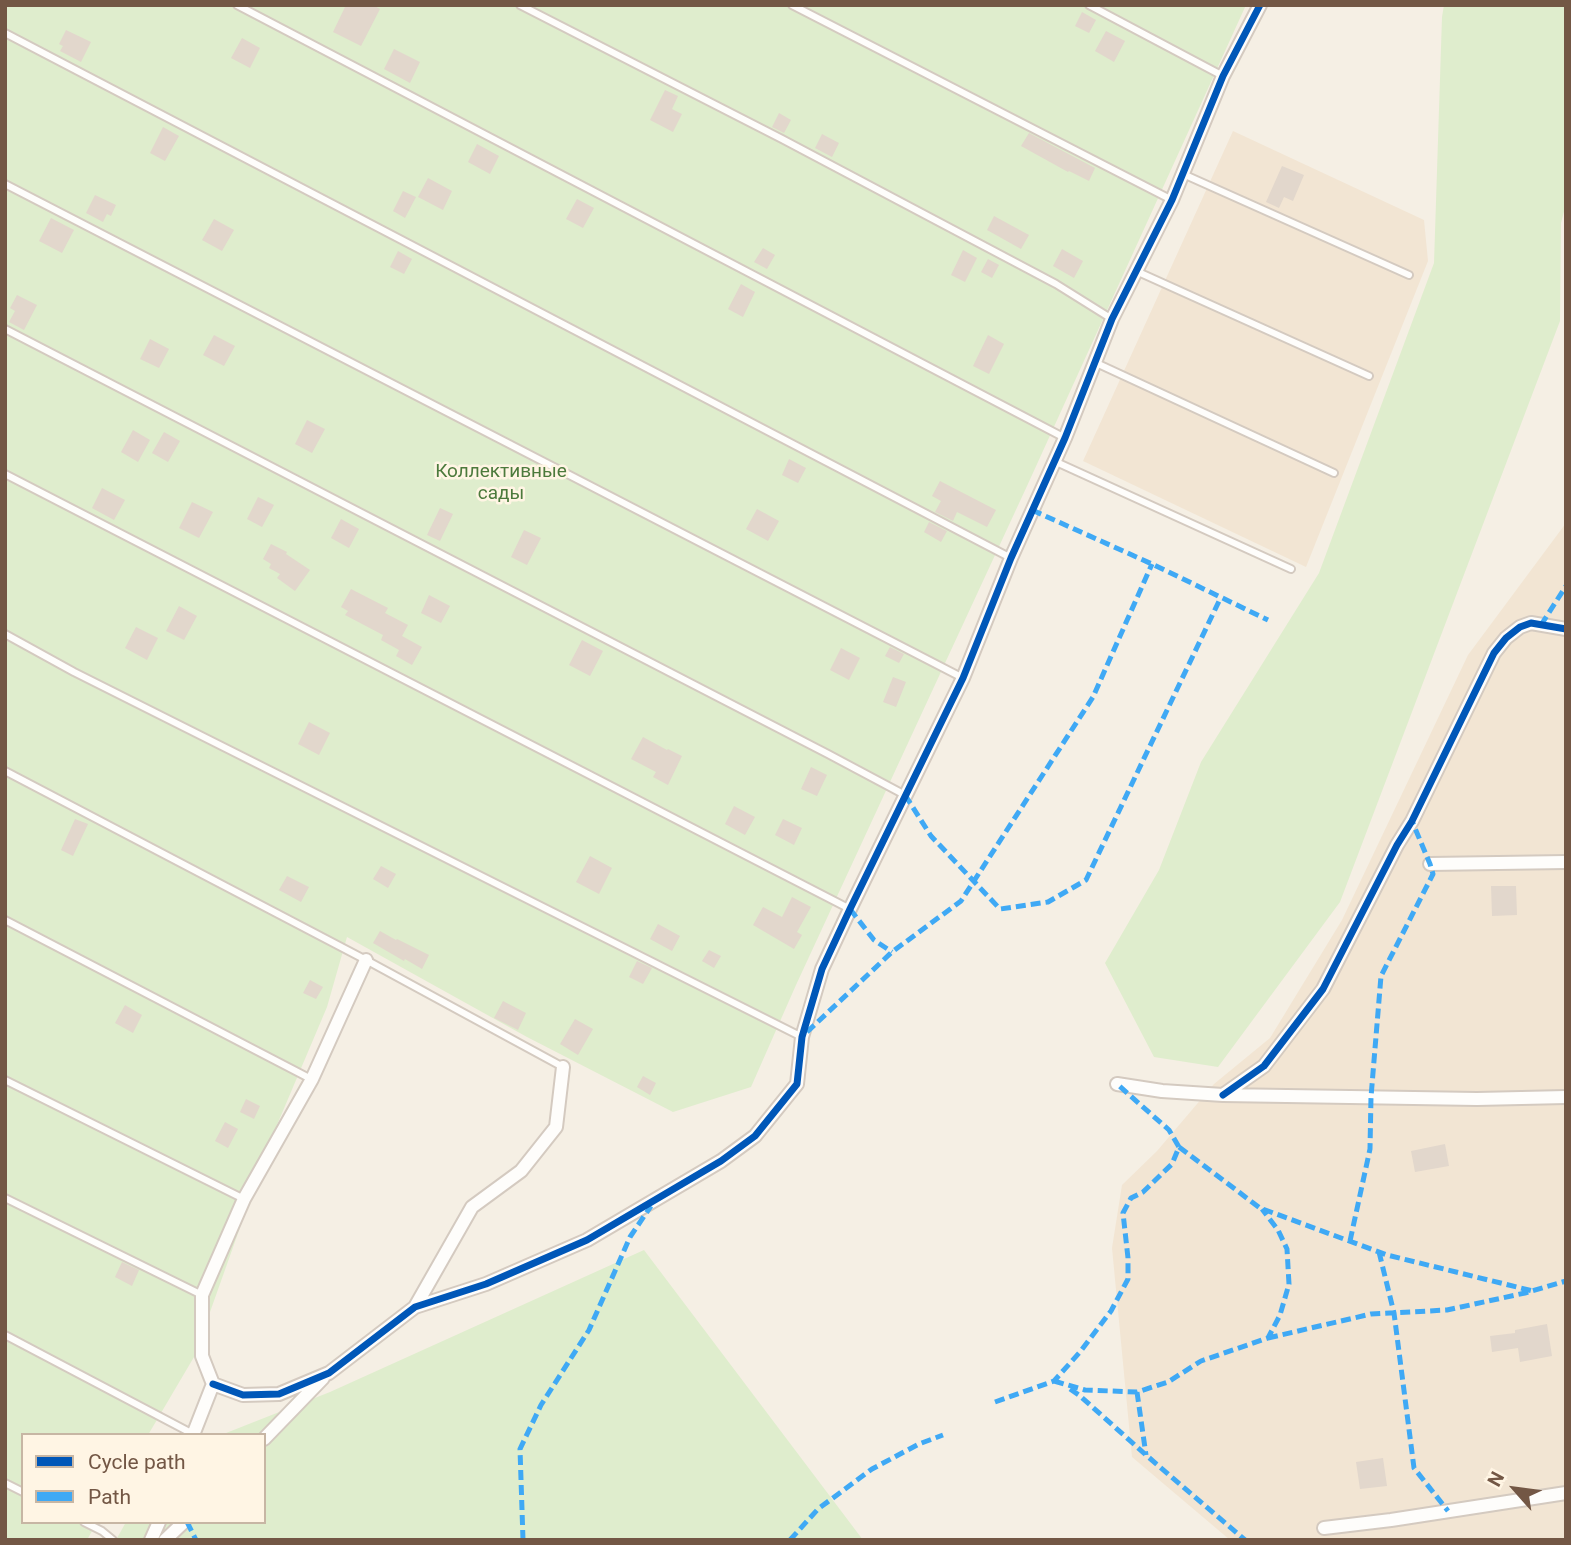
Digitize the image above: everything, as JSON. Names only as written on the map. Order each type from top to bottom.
[{"type":"street","points":[[266,1437],[328,1373],[415,1307],[486,1284],[587,1240],[738,1149],[755,1136],[797,1084],[802,1037],[822,969],[963,678],[1011,558],[1065,438],[1112,319],[1172,200],[1223,76],[1260,5]]},
{"type":"street","points":[[1223,1095],[1264,1066],[1323,989],[1412,821],[1494,653],[1506,638],[1520,627],[1531,623],[1566,629]]},
{"type":"street","points":[[1430,864],[1566,862]]},
{"type":"street","points":[[193,1433],[214,1384],[202,1356],[202,1295],[244,1199],[312,1079],[366,960]]},
{"type":"street","points":[[415,1307],[472,1207],[521,1171],[556,1127],[563,1067]]},
{"type":"street","points":[[1117,1084],[1162,1091],[1223,1095],[1477,1099],[1566,1097]]},
{"type":"street","points":[[214,1384],[243,1395],[279,1394],[328,1373]]},
{"type":"street","points":[[1324,1528],[1566,1493]]},
{"type":"street","points":[[151,1540],[158,1524]]},
{"type":"street","points":[[165,1540],[182,1524]]},
{"type":"lane","points":[[237,5],[1065,438]]},
{"type":"lane","points":[[520,5],[782,139],[1056,284],[1112,319]]},
{"type":"lane","points":[[792,5],[1172,200]]},
{"type":"lane","points":[[1089,5],[1223,76]]},
{"type":"lane","points":[[5,33],[1011,558]]},
{"type":"lane","points":[[1183,174],[1409,275]]},
{"type":"lane","points":[[5,184],[963,678]]},
{"type":"lane","points":[[1136,271],[1369,376]]},
{"type":"lane","points":[[5,329],[905,795]]},
{"type":"lane","points":[[1094,362],[1334,473]]},
{"type":"lane","points":[[1054,461],[1291,569]]},
{"type":"lane","points":[[5,474],[850,909]]},
{"type":"lane","points":[[5,634],[87,678],[802,1037]]},
{"type":"lane","points":[[5,771],[366,960],[563,1067]]},
{"type":"lane","points":[[5,920],[312,1079]]},
{"type":"lane","points":[[5,1080],[244,1199]]},
{"type":"lane","points":[[5,1198],[202,1295]]},
{"type":"lane","points":[[5,1335],[191,1433]]},
{"type":"lane","points":[[5,1483],[21,1491]]},
{"type":"lane","points":[[88,1524],[113,1540]]},
{"type":"shaded area","points":[[1233,131],[1424,220],[1428,261],[1306,567],[1083,461]]},
{"type":"shaded area","points":[[1566,523],[1566,1540],[1230,1540],[1132,1457],[1112,1248],[1122,1185],[1157,1151],[1214,1084],[1270,1038],[1342,920],[1468,655]]},
{"type":"green space","name":"Коллективные сады","points":[[5,5],[1246,5],[751,1087],[673,1112],[527,1037],[347,937],[327,1007],[274,1132],[194,1357],[149,1433],[21,1433],[21,1524],[96,1524],[87,1540],[5,1540]]},
{"type":"green space","points":[[1444,5],[1566,5],[1566,204],[1561,223],[1560,321],[1340,902],[1218,1067],[1154,1057],[1105,963],[1159,870],[1201,762],[1319,573],[1434,263]]},
{"type":"green space","points":[[644,1250],[863,1540],[116,1540],[125,1524],[266,1524],[266,1433],[226,1433],[330,1392]]},
{"type":"building","points":[[346,5],[373,5],[380,9],[361,46],[333,32]]},
{"type":"building","points":[[1082,12],[1096,20],[1089,33],[1075,26]]},
{"type":"building","points":[[66,30],[91,42],[81,62],[60,51],[63,46],[59,44]]},
{"type":"building","points":[[1106,31],[1125,41],[1114,62],[1095,51]]},
{"type":"building","points":[[242,38],[260,48],[250,68],[231,58]]},
{"type":"building","points":[[394,49],[420,62],[410,83],[384,69]]},
{"type":"building","points":[[665,90],[678,96],[672,109],[682,114],[673,132],[650,120]]},
{"type":"building","points":[[779,113],[791,120],[784,133],[772,127]]},
{"type":"building","points":[[163,127],[179,136],[165,161],[150,153]]},
{"type":"building","points":[[1029,133],[1095,168],[1089,181],[1021,146]]},
{"type":"building","points":[[822,134],[839,143],[832,157],[815,148]]},
{"type":"building","points":[[477,144],[499,156],[490,174],[468,162]]},
{"type":"building","points":[[1282,166],[1304,175],[1293,201],[1284,197],[1279,208],[1266,202]]},
{"type":"building","points":[[428,178],[452,191],[443,210],[418,197]]},
{"type":"building","points":[[403,191],[416,197],[405,218],[393,211]]},
{"type":"building","points":[[95,195],[116,205],[111,216],[107,214],[103,222],[86,213]]},
{"type":"building","points":[[577,199],[594,208],[583,228],[566,219]]},
{"type":"building","points":[[994,216],[1029,235],[1021,249],[987,230]]},
{"type":"building","points":[[51,218],[74,230],[62,253],[39,241]]},
{"type":"building","points":[[214,219],[234,230],[222,251],[202,240]]},
{"type":"building","points":[[763,248],[775,255],[767,269],[754,262]]},
{"type":"building","points":[[1062,249],[1083,261],[1074,278],[1053,266]]},
{"type":"building","points":[[963,250],[977,258],[965,282],[951,275]]},
{"type":"building","points":[[398,251],[412,259],[404,274],[390,267]]},
{"type":"building","points":[[988,259],[999,265],[992,278],[981,272]]},
{"type":"building","points":[[741,284],[755,292],[743,317],[728,309]]},
{"type":"building","points":[[17,295],[37,305],[24,330],[9,322],[15,311],[10,308]]},
{"type":"building","points":[[214,335],[235,346],[224,366],[203,355]]},
{"type":"building","points":[[988,335],[1004,344],[989,374],[973,366]]},
{"type":"building","points":[[150,339],[169,349],[159,368],[140,359]]},
{"type":"building","points":[[307,420],[325,429],[312,453],[295,444]]},
{"type":"building","points":[[133,430],[150,440],[138,462],[121,452]]},
{"type":"building","points":[[164,432],[180,441],[168,462],[152,453]]},
{"type":"building","points":[[789,459],[806,468],[798,483],[782,475]]},
{"type":"building","points":[[940,481],[996,510],[987,527],[957,512],[953,521],[935,512],[941,501],[932,496]]},
{"type":"building","points":[[102,488],[125,500],[114,520],[92,508]]},
{"type":"building","points":[[258,497],[274,505],[262,527],[247,519]]},
{"type":"building","points":[[192,502],[213,512],[199,538],[179,528]]},
{"type":"building","points":[[440,508],[453,514],[440,541],[427,535]]},
{"type":"building","points":[[757,509],[779,521],[768,541],[746,529]]},
{"type":"building","points":[[341,519],[359,529],[349,548],[331,538]]},
{"type":"building","points":[[929,522],[947,531],[941,542],[924,532]]},
{"type":"building","points":[[524,530],[541,538],[527,565],[511,557]]},
{"type":"building","points":[[271,544],[287,552],[286,554],[310,570],[295,591],[277,578],[280,574],[269,568],[271,564],[263,559]]},
{"type":"building","points":[[351,589],[388,608],[385,613],[408,625],[402,636],[422,647],[412,665],[396,656],[399,650],[381,640],[383,635],[345,615],[348,611],[341,607]]},
{"type":"building","points":[[429,595],[450,606],[441,623],[421,613]]},
{"type":"building","points":[[179,606],[197,616],[184,640],[166,631]]},
{"type":"building","points":[[136,627],[158,638],[147,660],[125,648]]},
{"type":"building","points":[[582,640],[603,651],[590,676],[569,665]]},
{"type":"building","points":[[890,647],[904,654],[899,663],[885,656]]},
{"type":"building","points":[[841,648],[860,658],[849,680],[830,670]]},
{"type":"building","points":[[893,677],[906,682],[896,707],[883,702]]},
{"type":"building","points":[[309,722],[330,733],[319,755],[298,744]]},
{"type":"building","points":[[643,737],[682,756],[668,785],[653,777],[656,772],[631,759]]},
{"type":"building","points":[[811,767],[827,775],[817,796],[801,789]]},
{"type":"building","points":[[734,806],[755,817],[745,835],[725,824]]},
{"type":"building","points":[[75,819],[88,824],[73,856],[61,850]]},
{"type":"building","points":[[783,819],[802,828],[794,845],[775,835]]},
{"type":"building","points":[[590,856],[612,868],[599,894],[576,882]]},
{"type":"building","points":[[381,866],[396,874],[388,888],[373,879]]},
{"type":"building","points":[[287,876],[309,887],[301,902],[279,890]]},
{"type":"building","points":[[1491,886],[1516,886],[1517,915],[1492,916]]},
{"type":"building","points":[[792,897],[811,907],[797,932],[802,935],[794,949],[753,925],[763,907],[782,917]]},
{"type":"building","points":[[658,924],[680,936],[672,951],[650,939]]},
{"type":"building","points":[[380,931],[429,955],[422,969],[373,943]]},
{"type":"building","points":[[709,950],[721,956],[714,968],[702,961]]},
{"type":"building","points":[[637,961],[652,968],[643,984],[629,977]]},
{"type":"building","points":[[310,980],[323,987],[316,999],[303,993]]},
{"type":"building","points":[[503,1001],[526,1013],[518,1030],[494,1018]]},
{"type":"building","points":[[125,1005],[142,1015],[133,1033],[115,1023]]},
{"type":"building","points":[[575,1019],[593,1029],[578,1055],[560,1044]]},
{"type":"building","points":[[643,1076],[656,1083],[650,1095],[637,1087]]},
{"type":"building","points":[[246,1099],[260,1106],[254,1119],[240,1112]]},
{"type":"building","points":[[225,1122],[238,1129],[228,1148],[215,1141]]},
{"type":"building","points":[[1445,1144],[1449,1166],[1415,1172],[1411,1151]]},
{"type":"building","points":[[122,1262],[139,1270],[132,1286],[115,1277]]},
{"type":"building","points":[[1547,1324],[1552,1356],[1520,1362],[1518,1348],[1492,1352],[1490,1336],[1515,1333],[1515,1330]]},
{"type":"building","points":[[1383,1458],[1387,1486],[1360,1489],[1356,1462]]},
{"type":"marked path","points":[[1032,510],[1268,620]]},
{"type":"marked path","points":[[807,1032],[892,952],[961,901],[1093,697],[1152,564]]},
{"type":"marked path","points":[[1541,625],[1566,586]]},
{"type":"marked path","points":[[905,795],[931,836],[1000,909],[1048,902],[1086,880],[1221,597]]},
{"type":"marked path","points":[[1350,1241],[1370,1149],[1371,1097],[1381,976],[1433,874],[1412,821]]},
{"type":"marked path","points":[[850,909],[874,940],[892,952]]},
{"type":"marked path","points":[[995,1402],[1054,1381],[1111,1311],[1128,1279],[1123,1213],[1131,1198],[1143,1192],[1172,1164],[1179,1147],[1169,1130],[1117,1084]]},
{"type":"marked path","points":[[1179,1147],[1260,1208],[1387,1255],[1533,1291]]},
{"type":"marked path","points":[[523,1540],[520,1449],[541,1405],[589,1330],[630,1237],[651,1206]]},
{"type":"marked path","points":[[1054,1381],[1085,1390],[1137,1392],[1168,1382],[1201,1361],[1268,1338],[1280,1315],[1289,1284],[1287,1249],[1278,1230],[1262,1209]]},
{"type":"marked path","points":[[1379,1252],[1394,1313],[1414,1468],[1448,1511]]},
{"type":"marked path","points":[[1268,1338],[1371,1314],[1447,1310],[1566,1281]]},
{"type":"marked path","points":[[1070,1389],[1245,1540]]},
{"type":"marked path","points":[[1137,1392],[1146,1455]]},
{"type":"marked path","points":[[790,1540],[818,1509],[872,1469],[919,1444],[943,1435]]},
{"type":"marked path","points":[[188,1524],[196,1540]]},
{"type":"cycle path","points":[[213,1384],[243,1395],[279,1394],[329,1373],[415,1307],[486,1284],[587,1240],[721,1161],[755,1136],[797,1084],[802,1037],[822,969],[963,678],[1011,558],[1065,438],[1112,319],[1172,200],[1223,76],[1260,5]]},
{"type":"cycle path","points":[[1223,1095],[1264,1066],[1323,989],[1412,821],[1494,653],[1506,638],[1520,627],[1531,623],[1566,629]]}]
